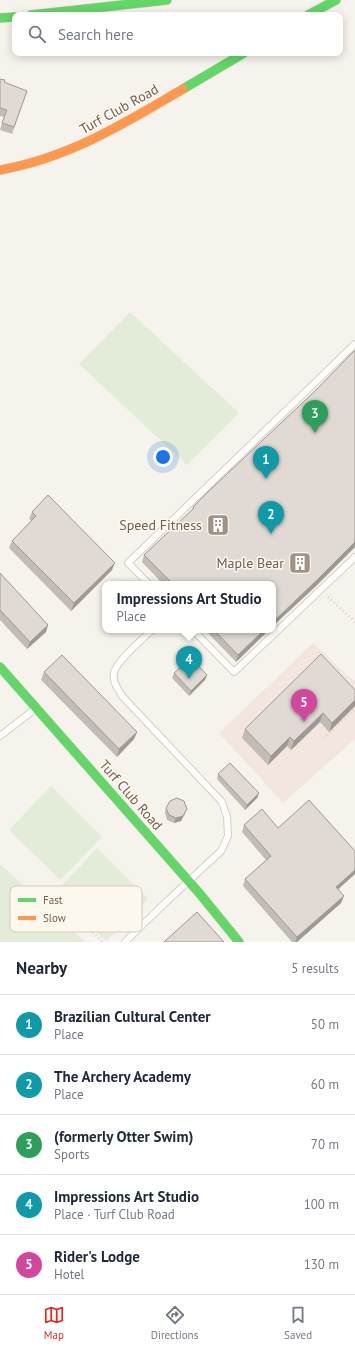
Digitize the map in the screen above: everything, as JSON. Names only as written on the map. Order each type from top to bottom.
[{"type":"street","points":[[58,12],[167,0]]},
{"type":"street","points":[[314,12],[336,0]]},
{"type":"street","points":[[0,18],[12,17]]},
{"type":"street","name":"Turf Club Road","points":[[0,170],[49,159],[91,142],[239,56]]},
{"type":"street","name":"Turf Club Road","points":[[0,667],[189,881],[239,942]]},
{"type":"lane","points":[[146,581],[128,563],[355,344]]},
{"type":"lane","points":[[276,632],[355,556]]},
{"type":"lane","points":[[142,926],[221,851],[228,836],[227,818],[222,802],[122,696],[115,685],[113,673],[117,664],[149,633]]},
{"type":"lane","points":[[196,633],[234,672],[275,633]]},
{"type":"lane","points":[[0,736],[37,708]]},
{"type":"lane","points":[[125,942],[135,932]]},
{"type":"path","points":[[321,590],[355,622]]},
{"type":"path","points":[[324,738],[355,709]]},
{"type":"path","points":[[92,932],[103,942]]},
{"type":"shaded area","points":[[313,643],[355,682],[355,739],[283,803],[219,733]]},
{"type":"green space","points":[[130,312],[239,413],[187,465],[79,364]]},
{"type":"green space","points":[[51,786],[102,837],[60,880],[9,830]]},
{"type":"green space","points":[[97,848],[135,886],[62,886]]},
{"type":"green space","points":[[0,864],[24,886],[10,886],[10,932],[74,932],[85,942],[0,942]]},
{"type":"green space","points":[[142,893],[148,899],[142,905]]},
{"type":"green space","points":[[97,932],[115,932],[106,941]]},
{"type":"building","points":[[0,79],[27,91],[14,127],[2,123],[7,110],[0,108]]},
{"type":"building","points":[[355,351],[355,542],[276,619],[276,581],[170,581],[144,555],[194,508],[193,507],[210,490]]},
{"type":"building","points":[[48,495],[115,563],[74,603],[12,541],[36,516],[32,512]]},
{"type":"building","points":[[0,573],[48,625],[30,642],[0,610]]},
{"type":"building","points":[[217,633],[261,633],[238,655]]},
{"type":"building","points":[[321,654],[355,690],[355,700],[332,723],[323,713],[294,741],[290,737],[271,756],[245,729]]},
{"type":"building","points":[[62,655],[137,732],[119,749],[44,672]]},
{"type":"building","points":[[191,658],[207,675],[191,691],[174,673]]},
{"type":"building","points":[[230,763],[259,793],[247,805],[218,774]]},
{"type":"building","points":[[177,798],[184,801],[187,809],[183,816],[176,818],[169,815],[166,808],[170,801]]},
{"type":"building","points":[[309,800],[355,851],[355,870],[336,887],[344,896],[297,937],[245,879],[271,856],[244,825],[262,809],[278,828]]},
{"type":"building","points":[[197,912],[224,942],[164,942]]},
{"type":"traffic: fast","points":[[58,12],[167,0]]},
{"type":"traffic: fast","points":[[314,12],[336,0]]},
{"type":"traffic: fast","points":[[0,18],[12,17]]},
{"type":"traffic: fast","points":[[183,89],[239,56]]},
{"type":"traffic: fast","points":[[0,667],[200,894],[239,942]]},
{"type":"traffic: slow","points":[[0,170],[25,165],[49,157],[95,138],[139,115],[183,89]]},
{"type":"place","name":"(formerly Otter Swim)","points":[[315,433]]},
{"type":"place","name":"Brazilian Cultural Center","points":[[266,479]]},
{"type":"place","name":"Speed Fitness","points":[[218,525]]},
{"type":"place","name":"The Archery Academy","points":[[271,534]]},
{"type":"place","name":"Maple Bear","points":[[300,563]]},
{"type":"place","name":"Impressions Art Studio","points":[[189,679]]},
{"type":"place","name":"Rider's Lodge","points":[[304,722]]}]
